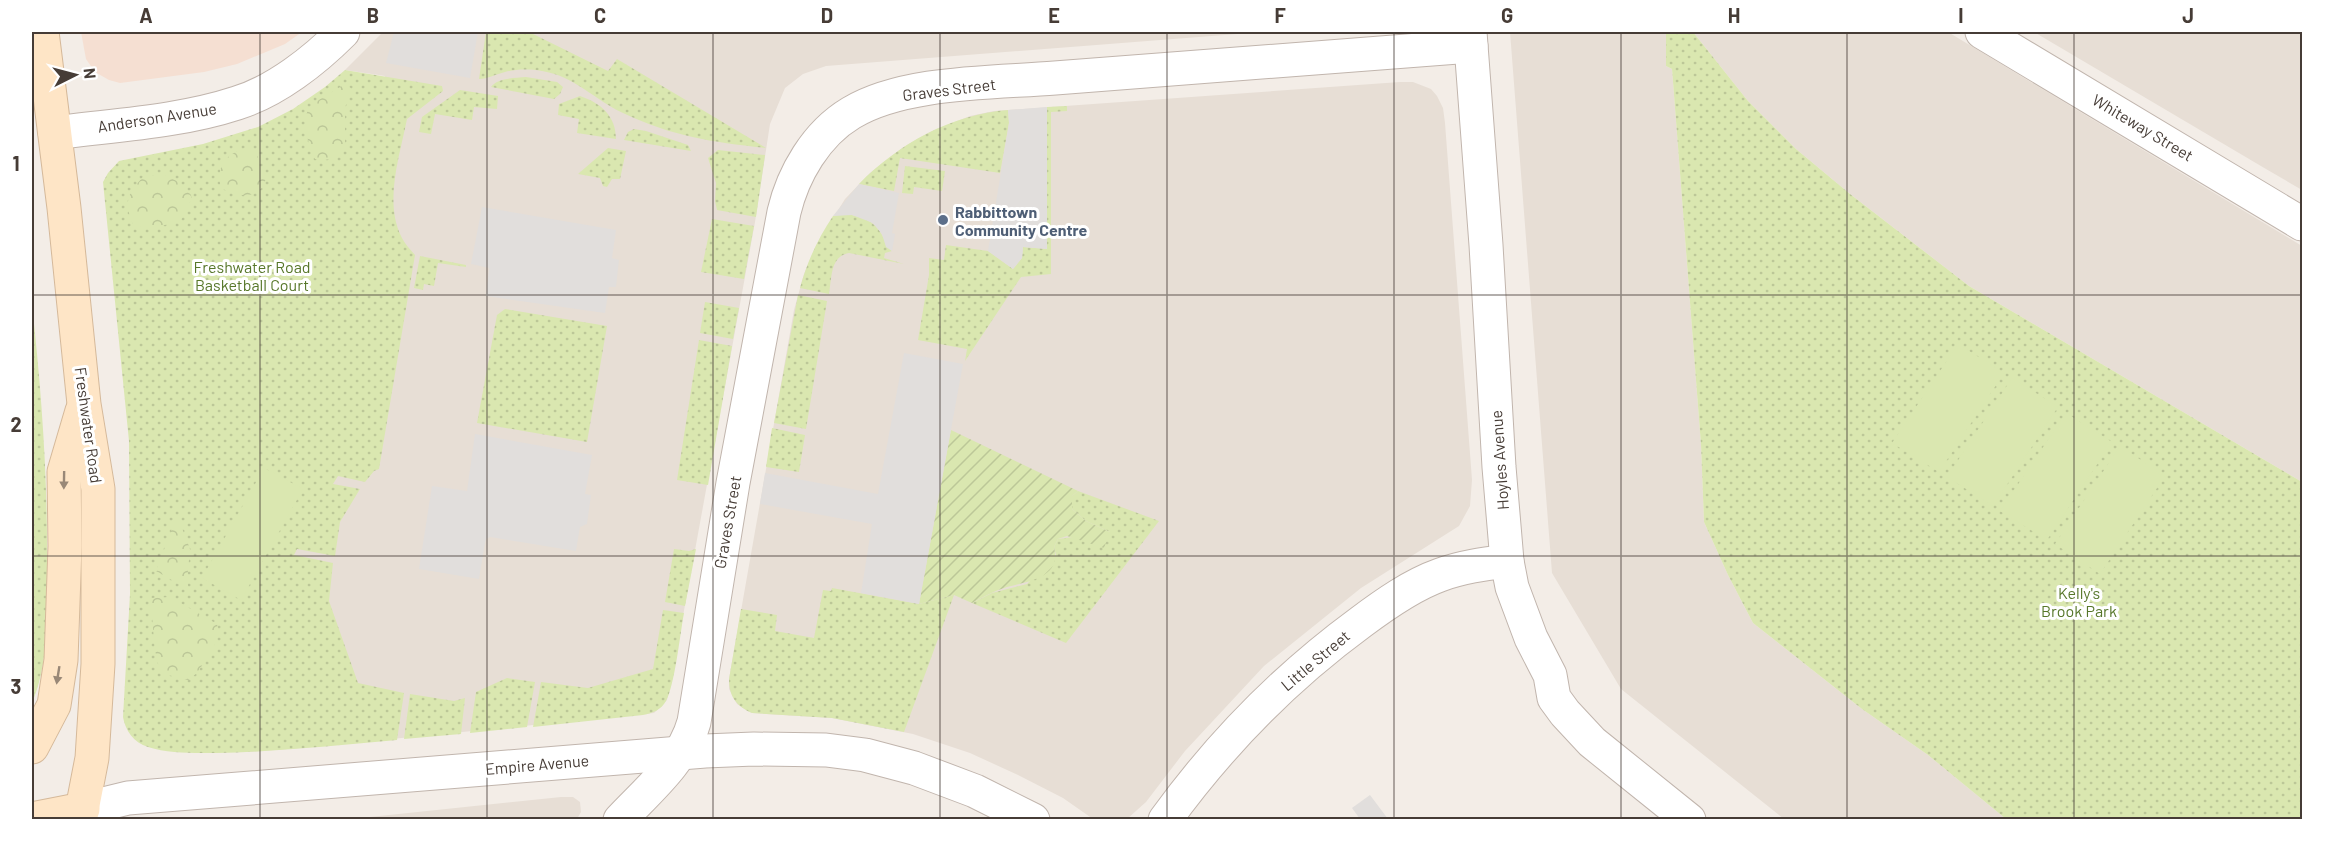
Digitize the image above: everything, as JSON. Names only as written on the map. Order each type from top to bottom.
[{"type":"main road","name":"Freshwater Road","points":[[42,32],[84,404],[98,489],[98,664],[92,758],[81,814]]},
{"type":"main road","points":[[32,747],[54,705],[59,671],[63,602],[64,472],[84,404]]},
{"type":"main road","name":"Empire Avenue","points":[[32,819],[81,814]]},
{"type":"street","name":"Anderson Avenue","points":[[55,133],[192,114],[238,103],[259,94],[305,66],[343,32]]},
{"type":"street","name":"Whiteway Street","points":[[1982,32],[2302,224]]},
{"type":"street","name":"Hoyles Avenue","points":[[1470,39],[1507,561],[1520,613],[1537,653],[1550,675],[1554,698],[1559,706],[1592,742],[1689,819]]},
{"type":"street","name":"Graves Street","points":[[682,752],[690,738],[694,722],[733,483],[788,193],[804,162],[828,131],[851,113],[869,105],[916,91],[1470,39]]},
{"type":"street","name":"Little Street","points":[[1165,819],[1245,724],[1293,677],[1332,644],[1372,614],[1425,580],[1453,570],[1507,561]]},
{"type":"street","name":"Empire Avenue","points":[[81,814],[128,798],[754,748],[826,750],[865,755],[914,768],[954,783],[1033,819]]},
{"type":"street","points":[[620,819],[682,752]]},
{"type":"shaded area","points":[[81,32],[302,32],[285,44],[237,64],[204,72],[120,83],[95,72],[86,59]]},
{"type":"shaded area","points":[[383,32],[1263,32],[826,66],[803,74],[785,88],[770,124],[755,222],[670,687],[667,700],[654,713],[301,748],[248,752],[183,752],[370,148],[385,76],[345,70]]},
{"type":"shaded area","points":[[394,32],[478,32],[470,78],[386,63]]},
{"type":"shaded area","points":[[1510,32],[1666,32],[1666,66],[1672,69],[1701,445],[1704,522],[1753,623],[1862,709],[1928,755],[2006,819],[1784,819],[1621,689],[1552,573]]},
{"type":"shaded area","points":[[1693,32],[1948,32],[2302,246],[2302,482],[1969,286],[1796,149],[1748,101]]},
{"type":"shaded area","points":[[2034,32],[2302,32],[2302,190],[2266,169]]},
{"type":"shaded area","points":[[1413,82],[1431,89],[1443,108],[1445,123],[1472,480],[1470,506],[1459,526],[1361,588],[1264,666],[1185,751],[1146,802],[1127,819],[1093,819],[1063,798],[1018,775],[970,753],[913,734],[832,718],[752,713],[737,704],[729,689],[729,679],[794,310],[804,274],[816,246],[845,199],[870,173],[902,148],[930,132],[970,116],[994,111]]},
{"type":"shaded area","points":[[1047,107],[1047,249],[1023,247],[1022,258],[1013,269],[988,251],[1009,123],[1008,110]]},
{"type":"shaded area","points":[[859,184],[899,193],[892,233],[895,234],[892,251],[886,247],[882,234],[873,223],[852,215],[833,216]]},
{"type":"shaded area","points":[[482,207],[616,230],[612,258],[619,260],[616,287],[609,287],[605,313],[486,296],[489,268],[471,264]]},
{"type":"shaded area","points":[[904,353],[963,364],[919,604],[861,593],[872,524],[760,504],[765,473],[878,494]]},
{"type":"shaded area","points":[[475,434],[592,455],[585,494],[591,495],[587,524],[580,527],[576,551],[490,537],[486,539],[479,579],[419,569],[432,486],[467,491]]},
{"type":"shaded area","points":[[1370,795],[1388,819],[1360,819],[1352,808]]},
{"type":"shaded area","points":[[573,797],[580,802],[581,812],[577,819],[351,819]]},
{"type":"green space","points":[[486,32],[529,32],[608,71],[617,59],[766,148],[710,141],[659,128],[613,108],[574,83],[554,74],[537,70],[518,70],[479,79]]},
{"type":"green space","name":"Kelly's Brook Park","points":[[1666,32],[1693,32],[1748,101],[1796,149],[1969,286],[2302,482],[2302,819],[2006,819],[1928,755],[1862,709],[1753,623],[1704,522],[1701,445],[1672,69],[1666,66]]},
{"type":"green space","name":"Freshwater Road Basketball Court","points":[[345,70],[442,86],[443,91],[407,119],[395,178],[396,222],[402,239],[415,255],[379,469],[374,471],[365,482],[338,476],[333,484],[360,489],[340,522],[335,556],[297,549],[294,555],[333,563],[329,601],[358,683],[404,693],[397,740],[284,750],[217,753],[173,752],[148,747],[131,735],[123,717],[130,594],[129,441],[103,182],[119,161],[203,144],[258,127],[293,109]]},
{"type":"green space","points":[[526,77],[557,82],[563,87],[554,99],[491,87],[502,80]]},
{"type":"green space","points":[[343,85],[351,88],[345,108],[345,147],[332,158],[315,159],[306,133],[307,112],[321,98]]},
{"type":"green space","points":[[460,90],[498,96],[497,109],[474,107],[472,120],[435,114],[431,134],[419,132],[422,117]]},
{"type":"green space","points":[[580,96],[594,102],[606,112],[613,124],[616,139],[577,133],[579,119],[558,115],[559,104]]},
{"type":"green space","points":[[1067,106],[1067,111],[1051,112],[1051,274],[1021,277],[965,361],[967,349],[918,340],[929,275],[929,258],[944,260],[946,245],[988,251],[1013,269],[1022,258],[1023,247],[1047,249],[1047,107]]},
{"type":"green space","points":[[1008,110],[1009,123],[1000,173],[900,158],[894,191],[859,184],[891,156],[927,134],[967,118]]},
{"type":"green space","points":[[634,129],[688,145],[691,151],[624,140],[628,132]]},
{"type":"green space","points":[[251,147],[258,157],[256,167],[266,178],[263,186],[259,191],[247,195],[221,188],[220,172],[225,160],[236,152]]},
{"type":"green space","points":[[608,148],[626,151],[620,179],[612,179],[607,187],[603,186],[600,178],[578,174]]},
{"type":"green space","points":[[718,150],[765,155],[756,217],[717,210],[716,183],[708,158]]},
{"type":"green space","points":[[905,166],[945,171],[942,191],[914,187],[913,194],[902,193]]},
{"type":"green space","points":[[165,175],[179,182],[191,195],[192,201],[186,205],[188,210],[179,222],[146,229],[133,224],[128,203],[134,187],[144,176]]},
{"type":"green space","points":[[845,214],[871,222],[892,251],[885,253],[884,258],[904,264],[849,253],[838,258],[835,263],[829,294],[800,288],[814,250],[828,224],[833,216]]},
{"type":"green space","points":[[712,219],[754,226],[744,279],[701,272]]},
{"type":"green space","points":[[420,256],[466,265],[466,267],[438,263],[434,286],[424,284],[423,290],[414,288]]},
{"type":"green space","points":[[798,295],[827,301],[806,429],[774,423]]},
{"type":"green space","points":[[705,302],[739,308],[733,339],[700,333]]},
{"type":"green space","points":[[32,305],[44,439],[47,622],[42,672],[32,703]]},
{"type":"green space","points":[[505,309],[607,326],[587,442],[477,423],[497,315]]},
{"type":"green space","points":[[699,340],[732,346],[708,485],[677,480]]},
{"type":"green space","points":[[1958,344],[2004,373],[1939,472],[1892,443]]},
{"type":"green space","points":[[2012,378],[2058,407],[1993,506],[1947,477]]},
{"type":"green space","points":[[2066,413],[2112,442],[2047,540],[2000,511]]},
{"type":"green space","points":[[772,428],[805,435],[799,472],[766,467]]},
{"type":"green space","points":[[951,430],[1078,491],[1072,496],[1072,509],[1086,521],[1110,532],[1104,548],[1067,536],[1058,539],[1054,547],[1053,565],[1048,572],[1033,580],[998,590],[972,603],[954,595],[919,604]]},
{"type":"green space","points":[[2120,446],[2165,476],[2100,574],[2055,544]]},
{"type":"green space","points":[[264,468],[303,489],[241,600],[202,578]]},
{"type":"green space","points":[[1078,491],[1159,521],[1066,643],[972,603],[992,593],[1027,584],[1056,555],[1054,547],[1058,539],[1110,532],[1086,521],[1072,509],[1072,496]]},
{"type":"green space","points":[[177,515],[190,549],[187,581],[189,590],[156,571]]},
{"type":"green space","points":[[674,549],[689,551],[696,549],[685,606],[665,602]]},
{"type":"green space","points":[[832,588],[919,604],[954,595],[904,732],[832,718],[752,713],[738,704],[732,695],[729,679],[741,609],[777,615],[775,631],[814,638],[823,590],[831,591]]},
{"type":"green space","points":[[170,597],[217,624],[219,635],[214,639],[215,646],[197,673],[188,680],[168,675],[160,670],[157,659],[151,598]]},
{"type":"green space","points":[[663,610],[684,613],[672,683],[662,707],[643,715],[533,727],[541,682],[588,688],[653,669]]},
{"type":"green space","points":[[507,678],[535,682],[527,727],[470,733],[476,692]]},
{"type":"green space","points":[[410,694],[454,701],[465,698],[461,734],[404,739]]},
{"type":"place","name":"Rabbittown Community Centre","points":[[943,220]]}]
